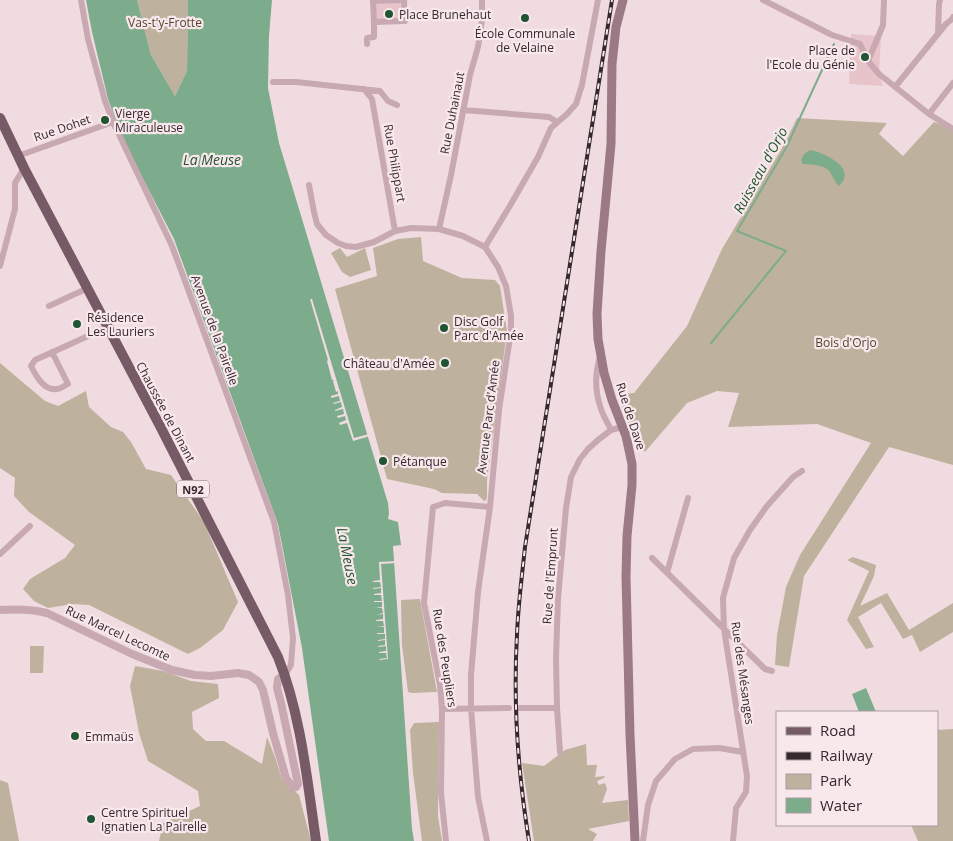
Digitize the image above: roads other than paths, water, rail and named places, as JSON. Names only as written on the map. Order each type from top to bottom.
[{"type":"main road","name":"Rue de Dave","points":[[623,0],[616,27],[612,64],[611,144],[598,295],[598,339],[604,373],[623,428],[632,464],[626,564],[635,841]]},
{"type":"main road","name":"Chaussée de Dinant","points":[[0,118],[24,168],[195,493],[278,657],[294,705],[316,841]]},
{"type":"street","name":"Avenue de la Pairelle","points":[[81,0],[88,39],[113,122],[172,246],[274,522],[288,595],[293,638],[291,665],[285,675]]},
{"type":"street","points":[[367,44],[367,38],[374,37],[373,0],[402,0],[405,21],[374,22]]},
{"type":"street","name":"Rue Duhainaut","points":[[439,229],[470,75],[478,48],[482,20],[482,0]]},
{"type":"street","points":[[309,185],[318,224],[326,235],[338,244],[356,247],[374,242],[395,231],[411,228],[439,229],[463,236],[484,248],[538,157],[551,128],[576,104],[582,85],[598,0]]},
{"type":"street","points":[[763,0],[832,35],[860,44],[868,61],[879,74],[929,114],[953,129]]},
{"type":"street","points":[[868,61],[883,24],[884,0]]},
{"type":"street","points":[[938,33],[938,4],[940,0]]},
{"type":"street","points":[[895,87],[953,16]]},
{"type":"street","points":[[273,82],[296,82],[380,91],[388,101]]},
{"type":"street","points":[[929,114],[953,83]]},
{"type":"street","points":[[364,89],[372,98],[397,105]]},
{"type":"street","name":"Rue Philippart","points":[[372,98],[395,231]]},
{"type":"street","points":[[463,110],[549,117],[557,122]]},
{"type":"street","name":"Rue Dohet","points":[[18,156],[113,122]]},
{"type":"street","points":[[0,266],[15,208],[15,183],[24,168]]},
{"type":"street","name":"Avenue Parc d'Amée","points":[[484,248],[493,258],[504,279],[511,316],[511,331],[496,440],[472,656],[471,708],[478,797],[488,841]]},
{"type":"street","points":[[49,306],[88,288]]},
{"type":"street","points":[[52,352],[68,384],[57,389],[47,387],[38,379],[31,366],[35,360],[52,352],[108,328]]},
{"type":"street","points":[[600,355],[596,370],[598,400],[601,410],[611,430],[623,428]]},
{"type":"street","name":"Rue de l'Emprunt","points":[[560,752],[556,658],[558,599],[566,508],[571,477],[580,459],[588,449],[611,430]]},
{"type":"street","name":"Rue des Mésanges","points":[[733,841],[736,808],[746,792],[746,776],[724,629],[723,598],[734,558],[750,530],[767,506],[793,477],[802,471]]},
{"type":"street","points":[[667,573],[688,498]]},
{"type":"street","name":"Rue des Peupliers","points":[[446,841],[441,793],[442,709],[440,685],[424,603],[433,507],[445,503],[490,507]]},
{"type":"street","points":[[0,554],[30,526]]},
{"type":"street","points":[[652,558],[765,669],[772,671]]},
{"type":"street","name":"Rue Marcel Lecomte","points":[[0,610],[25,609],[47,613],[132,654],[172,670],[195,675],[211,676],[238,672],[249,675],[259,682],[263,690],[286,778],[293,788],[298,784],[277,688],[278,679],[285,675]]},
{"type":"street","points":[[442,709],[509,708]]},
{"type":"street","points":[[519,708],[557,708]]},
{"type":"street","points":[[643,841],[648,804],[656,781],[675,759],[693,749],[719,748],[742,752]]},
{"type":"water","name":"La Meuse","points":[[86,0],[137,0],[151,55],[175,96],[187,71],[188,0],[272,0],[268,88],[279,143],[388,503],[388,519],[398,522],[401,545],[393,546],[414,841],[329,841],[302,648],[278,524],[174,239],[122,138],[108,99]]},
{"type":"water","points":[[810,150],[827,156],[843,168],[844,179],[839,186],[827,169],[818,165],[803,164],[801,160],[804,154]]},
{"type":"water","points":[[866,688],[876,711],[859,711],[852,694]]},
{"type":"waterway","name":"Ruisseau d'Orjo","points":[[711,343],[786,251],[737,231],[786,148],[834,44]]},
{"type":"railway","points":[[529,841],[519,764],[516,713],[516,661],[520,591],[525,547],[612,0]]},
{"type":"place","name":"Place Brunehaut","points":[[389,14]]},
{"type":"place","name":"École Communale de Velaine","points":[[525,18]]},
{"type":"place","name":"Place de l'Ecole du Génie","points":[[865,57]]},
{"type":"place","name":"Vierge Miraculeuse","points":[[105,120]]},
{"type":"place","name":"Résidence Les Lauriers","points":[[77,324]]},
{"type":"place","name":"Disc Golf Parc d'Amée","points":[[444,328]]},
{"type":"place","name":"Château d'Amée","points":[[445,363]]},
{"type":"place","name":"Pétanque","points":[[383,461]]},
{"type":"place","name":"Emmaüs","points":[[75,736]]},
{"type":"place","name":"Centre Spirituel Ignatien La Pairelle","points":[[91,819]]},
{"type":"park label","name":"Vas-t'y-Frotte","points":[[165,22]]},
{"type":"park label","name":"Bois d'Orjo","points":[[846,342]]}]
